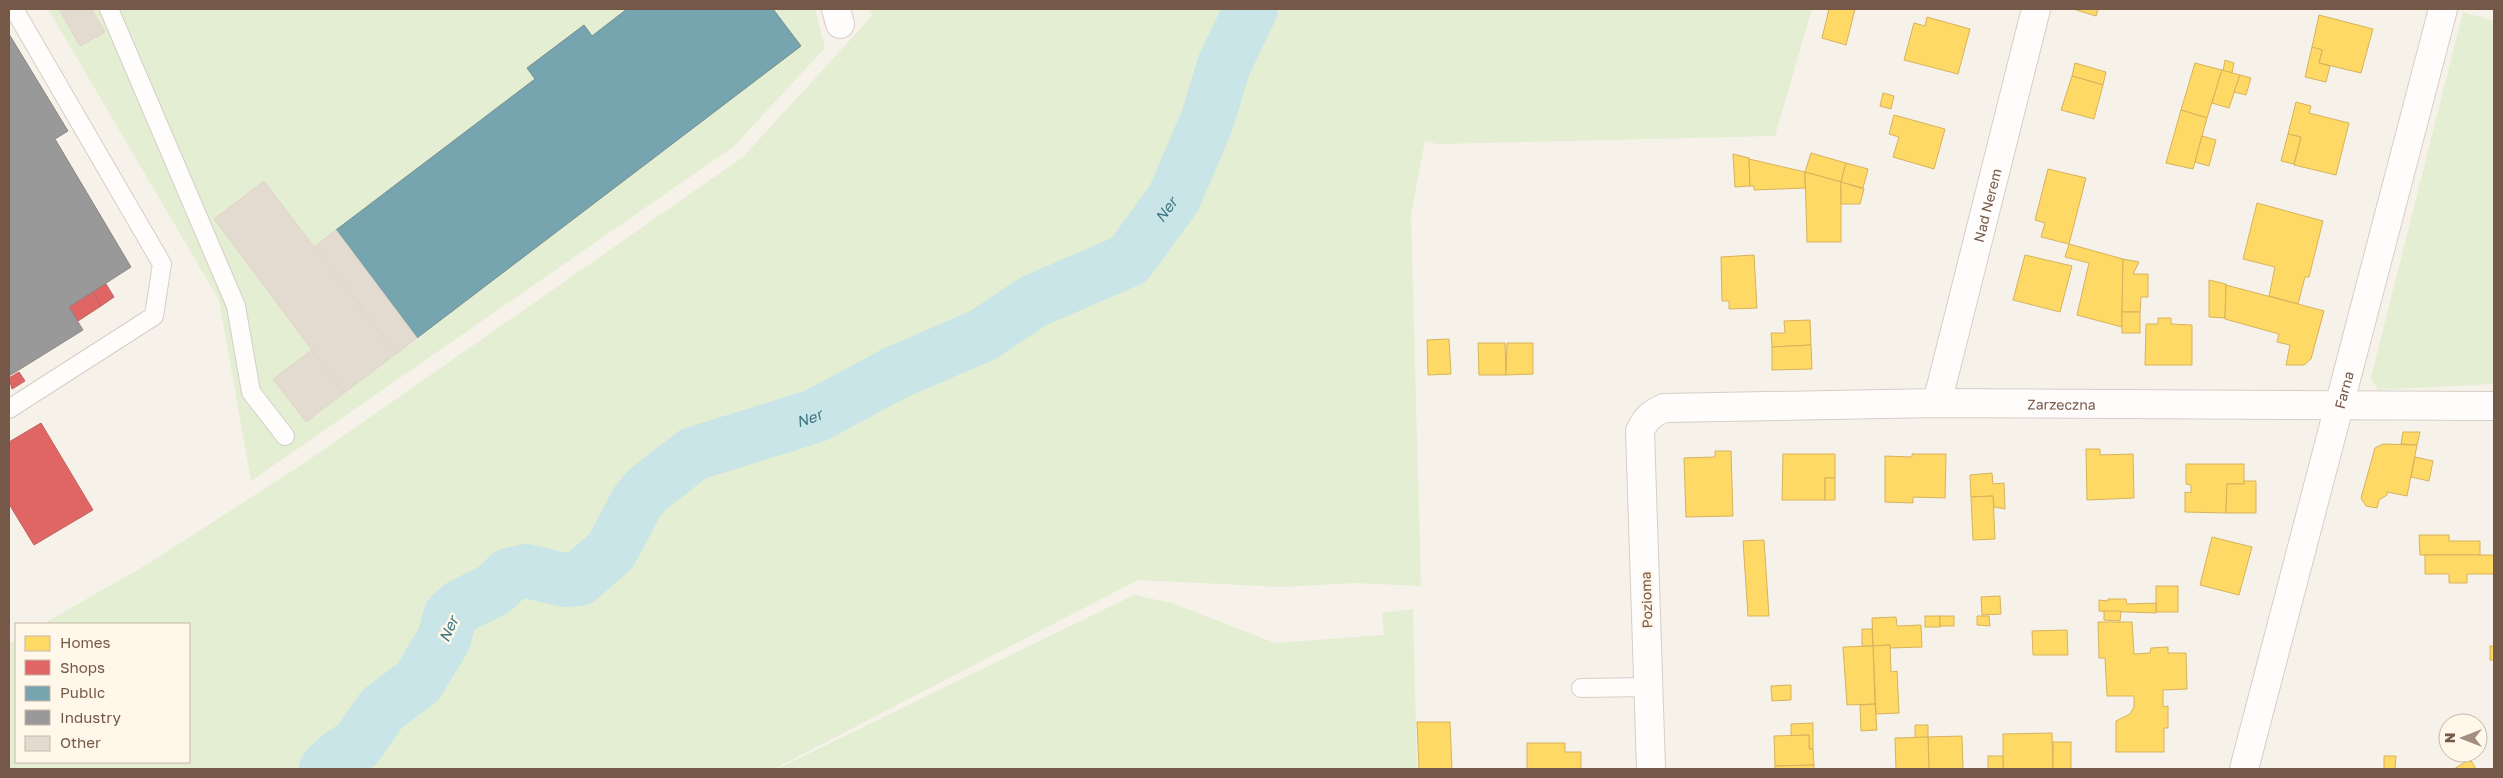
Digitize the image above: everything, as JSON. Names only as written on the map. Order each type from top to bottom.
[{"type":"street","name":"Nad Nerem","points":[[1937,403],[2036,9]]},
{"type":"street","name":"Farna","points":[[2244,769],[2443,9]]},
{"type":"street","name":"Zarzeczna","points":[[1640,431],[1645,420],[1664,408],[1937,403],[2339,407],[2494,406]]},
{"type":"street","name":"Pozioma","points":[[1640,431],[1651,769]]},
{"type":"lane","points":[[9,409],[154,316],[162,264],[14,9]]},
{"type":"lane","points":[[109,9],[236,306],[251,392],[285,436]]},
{"type":"lane","points":[[1581,688],[1649,687]]},
{"type":"green space","points":[[48,9],[815,9],[825,48],[733,147],[251,481],[219,300]]},
{"type":"green space","points":[[870,9],[1812,9],[1775,136],[1437,144],[1425,141],[1411,215],[1421,586],[1356,583],[1281,587],[1138,580],[774,769],[9,769],[9,644],[15,641],[15,763],[190,763],[190,623],[45,623],[151,562],[306,462],[743,157],[872,16]]},
{"type":"green space","points":[[2463,12],[2494,21],[2494,384],[2378,390],[2371,378]]},
{"type":"green space","points":[[1134,595],[1172,603],[1275,643],[1384,635],[1382,613],[1413,609],[1417,769],[777,769]]},
{"type":"building: Homes","points":[[1829,9],[1855,9],[1846,45],[1822,38]]},
{"type":"building: Homes","points":[[2073,9],[2098,9],[2096,16]]},
{"type":"building: Homes","points":[[2319,15],[2373,29],[2361,73],[2319,63],[2322,50],[2312,47]]},
{"type":"building: Homes","points":[[1927,17],[1970,29],[1958,74],[1904,60],[1914,23],[1925,26]]},
{"type":"building: Homes","points":[[2312,47],[2322,50],[2319,63],[2330,66],[2326,82],[2305,77]]},
{"type":"building: Homes","points":[[2225,60],[2234,63],[2232,73],[2223,71]]},
{"type":"building: Homes","points":[[2075,63],[2106,72],[2103,85],[2072,76]]},
{"type":"building: Homes","points":[[2195,63],[2222,70],[2207,118],[2181,110]]},
{"type":"building: Homes","points":[[2222,70],[2240,75],[2229,108],[2212,103]]},
{"type":"building: Homes","points":[[2240,75],[2251,78],[2246,95],[2234,92]]},
{"type":"building: Homes","points":[[2072,76],[2103,85],[2094,119],[2061,110]]},
{"type":"building: Homes","points":[[1883,93],[1894,96],[1891,109],[1880,106]]},
{"type":"building: Homes","points":[[2296,102],[2311,106],[2309,113],[2349,123],[2336,175],[2294,165],[2301,137],[2288,134]]},
{"type":"building: Homes","points":[[2181,110],[2207,118],[2193,169],[2166,163]]},
{"type":"building: Homes","points":[[1894,115],[1945,129],[1934,169],[1893,157],[1899,137],[1889,134]]},
{"type":"building: Homes","points":[[2288,134],[2301,137],[2294,164],[2281,161]]},
{"type":"building: Homes","points":[[2202,136],[2216,140],[2209,166],[2195,162]]},
{"type":"building: Homes","points":[[1811,153],[1846,163],[1841,182],[1805,172]]},
{"type":"building: Homes","points":[[1733,154],[1749,158],[1750,186],[1735,187]]},
{"type":"building: Homes","points":[[1749,159],[1805,172],[1805,188],[1754,190],[1754,186],[1750,186]]},
{"type":"building: Homes","points":[[1846,163],[1868,169],[1863,188],[1841,182]]},
{"type":"building: Homes","points":[[2048,169],[2086,178],[2069,244],[2041,237],[2045,223],[2035,220]]},
{"type":"building: Homes","points":[[1805,172],[1841,182],[1841,242],[1807,242]]},
{"type":"building: Homes","points":[[1841,182],[1864,189],[1860,204],[1841,204]]},
{"type":"building: Homes","points":[[2257,203],[2323,221],[2309,277],[2305,277],[2298,304],[2269,296],[2275,267],[2243,259]]},
{"type":"building: Homes","points":[[2069,244],[2123,259],[2122,327],[2077,315],[2089,263],[2065,257]]},
{"type":"building: Homes","points":[[1754,255],[1757,308],[1729,309],[1729,301],[1722,301],[1721,257]]},
{"type":"building: Homes","points":[[2025,255],[2072,266],[2060,312],[2013,300]]},
{"type":"building: Homes","points":[[2123,259],[2139,262],[2133,274],[2148,274],[2148,297],[2141,297],[2140,312],[2122,312]]},
{"type":"building: Homes","points":[[2209,280],[2226,284],[2225,318],[2209,317]]},
{"type":"building: Homes","points":[[2226,285],[2324,311],[2311,359],[2304,365],[2286,365],[2290,345],[2277,342],[2279,334],[2225,319]]},
{"type":"building: Homes","points":[[2122,312],[2140,312],[2140,333],[2122,333]]},
{"type":"building: Homes","points":[[2158,318],[2171,318],[2171,324],[2192,325],[2192,365],[2145,365],[2146,324],[2158,324]]},
{"type":"building: Homes","points":[[1810,320],[1811,345],[1772,347],[1771,333],[1785,333],[1784,321]]},
{"type":"building: Homes","points":[[1449,339],[1451,374],[1428,375],[1427,340]]},
{"type":"building: Homes","points":[[1478,343],[1505,343],[1506,375],[1479,375]]},
{"type":"building: Homes","points":[[1507,343],[1533,343],[1533,374],[1506,375]]},
{"type":"building: Homes","points":[[1811,345],[1812,369],[1772,370],[1772,347]]},
{"type":"building: Homes","points":[[2403,432],[2420,432],[2417,445],[2401,444]]},
{"type":"building: Homes","points":[[2383,444],[2417,445],[2407,496],[2387,492],[2387,495],[2379,500],[2377,508],[2366,506],[2361,498],[2375,448]]},
{"type":"building: Homes","points":[[2086,449],[2100,449],[2100,455],[2133,454],[2134,498],[2087,500]]},
{"type":"building: Homes","points":[[1715,451],[1731,451],[1733,516],[1686,517],[1684,458],[1715,457]]},
{"type":"building: Homes","points":[[1783,454],[1835,454],[1835,478],[1825,478],[1825,500],[1782,500]]},
{"type":"building: Homes","points":[[1912,454],[1946,454],[1945,498],[1913,497],[1913,503],[1885,502],[1885,456],[1912,457]]},
{"type":"building: Homes","points":[[2415,457],[2433,461],[2429,481],[2411,477]]},
{"type":"building: Homes","points":[[2186,464],[2244,464],[2244,484],[2227,484],[2226,513],[2185,512],[2185,492],[2191,493],[2191,485],[2186,484]]},
{"type":"building: Homes","points":[[1992,473],[1993,484],[2004,483],[2005,509],[1994,507],[1993,496],[1971,497],[1970,475]]},
{"type":"building: Homes","points":[[1825,478],[1835,478],[1835,500],[1825,500]]},
{"type":"building: Homes","points":[[2244,481],[2256,481],[2256,513],[2226,513],[2227,484],[2244,484]]},
{"type":"building: Homes","points":[[1993,496],[1995,539],[1973,540],[1971,497]]},
{"type":"building: Homes","points":[[2419,535],[2449,535],[2449,541],[2480,541],[2480,555],[2420,555]]},
{"type":"building: Homes","points":[[2212,537],[2252,547],[2239,595],[2200,585]]},
{"type":"building: Homes","points":[[1764,540],[1769,616],[1748,616],[1743,541]]},
{"type":"building: Homes","points":[[2425,555],[2494,555],[2494,574],[2467,574],[2467,583],[2449,583],[2449,574],[2425,574]]},
{"type":"building: Homes","points":[[2156,586],[2178,586],[2178,612],[2156,612]]},
{"type":"building: Homes","points":[[2000,596],[2001,614],[1982,615],[1981,597]]},
{"type":"building: Homes","points":[[2108,599],[2126,599],[2127,604],[2156,603],[2156,613],[2099,611],[2099,600],[2108,601]]},
{"type":"building: Homes","points":[[2104,611],[2121,611],[2120,621],[2104,620]]},
{"type":"building: Homes","points":[[1925,616],[1940,616],[1940,627],[1925,627]]},
{"type":"building: Homes","points":[[1940,616],[1954,616],[1954,626],[1940,626]]},
{"type":"building: Homes","points":[[1977,616],[1989,616],[1990,626],[1977,625]]},
{"type":"building: Homes","points":[[1896,617],[1897,626],[1921,625],[1922,647],[1890,648],[1890,645],[1873,646],[1872,618]]},
{"type":"building: Homes","points":[[2098,622],[2132,622],[2134,654],[2150,653],[2151,648],[2168,647],[2168,653],[2186,653],[2187,689],[2163,690],[2163,707],[2168,706],[2168,728],[2164,728],[2164,752],[2116,752],[2116,721],[2130,714],[2134,707],[2134,696],[2107,696],[2105,658],[2099,658]]},
{"type":"building: Homes","points":[[1862,629],[1872,629],[1873,646],[1862,646]]},
{"type":"building: Homes","points":[[2067,630],[2068,655],[2033,655],[2032,631]]},
{"type":"building: Homes","points":[[1890,645],[1891,672],[1897,671],[1899,713],[1876,714],[1873,646]]},
{"type":"building: Homes","points":[[1873,646],[1875,704],[1847,705],[1843,647]]},
{"type":"building: Homes","points":[[2490,646],[2494,646],[2494,660],[2490,660]]},
{"type":"building: Homes","points":[[1791,685],[1791,700],[1772,701],[1771,686]]},
{"type":"building: Homes","points":[[1875,704],[1877,730],[1861,731],[1860,705]]},
{"type":"building: Homes","points":[[1417,722],[1450,722],[1452,769],[1419,769]]},
{"type":"building: Homes","points":[[1813,723],[1813,749],[1809,749],[1809,735],[1791,736],[1791,724]]},
{"type":"building: Homes","points":[[1915,725],[1928,725],[1928,737],[1915,738]]},
{"type":"building: Homes","points":[[2052,733],[2053,769],[2003,769],[2003,734]]},
{"type":"building: Homes","points":[[1809,735],[1809,749],[1813,749],[1814,765],[1775,766],[1774,736]]},
{"type":"building: Homes","points":[[1962,736],[1963,769],[1929,769],[1928,737]]},
{"type":"building: Homes","points":[[1928,737],[1929,769],[1896,769],[1895,738]]},
{"type":"building: Homes","points":[[2053,742],[2071,742],[2071,769],[2053,769]]},
{"type":"building: Homes","points":[[1527,743],[1565,743],[1565,752],[1581,752],[1581,769],[1527,769]]},
{"type":"building: Homes","points":[[1988,756],[2003,756],[2003,769],[1988,769]]},
{"type":"building: Homes","points":[[2384,756],[2396,756],[2395,769],[2384,769]]},
{"type":"building: Homes","points":[[2464,763],[2472,763],[2476,769],[2454,769]]},
{"type":"building: Homes","points":[[1814,765],[1814,769],[1775,769],[1775,766]]},
{"type":"building: Shops","points":[[106,284],[114,297],[101,306],[93,292]]},
{"type":"building: Shops","points":[[93,292],[101,306],[78,321],[69,307]]},
{"type":"building: Shops","points":[[19,372],[25,381],[12,389],[9,378]]},
{"type":"building: Shops","points":[[41,423],[93,510],[34,545],[9,504],[9,442]]},
{"type":"building: Public","points":[[627,9],[773,9],[801,46],[417,338],[336,230],[535,79],[527,68],[584,25],[592,36]]},
{"type":"building: Industry","points":[[9,34],[68,131],[55,139],[131,267],[69,307],[83,330],[9,376]]},
{"type":"building: Other","points":[[59,9],[91,9],[105,32],[80,46]]},
{"type":"building: Other","points":[[264,181],[396,354],[344,393],[214,219]]},
{"type":"building: Other","points":[[336,230],[417,338],[396,354],[315,246]]},
{"type":"building: Other","points":[[312,350],[344,393],[306,422],[273,379]]},
{"type":"waterway","name":"Ner","points":[[326,769],[340,756],[358,744],[382,709],[418,682],[444,639],[450,616],[461,606],[495,589],[509,575],[526,571],[565,580],[579,579],[611,551],[637,502],[647,490],[693,454],[815,416],[895,373],[983,335],[1034,301],[1129,260],[1174,198],[1207,121],[1224,65],[1251,9]]}]
